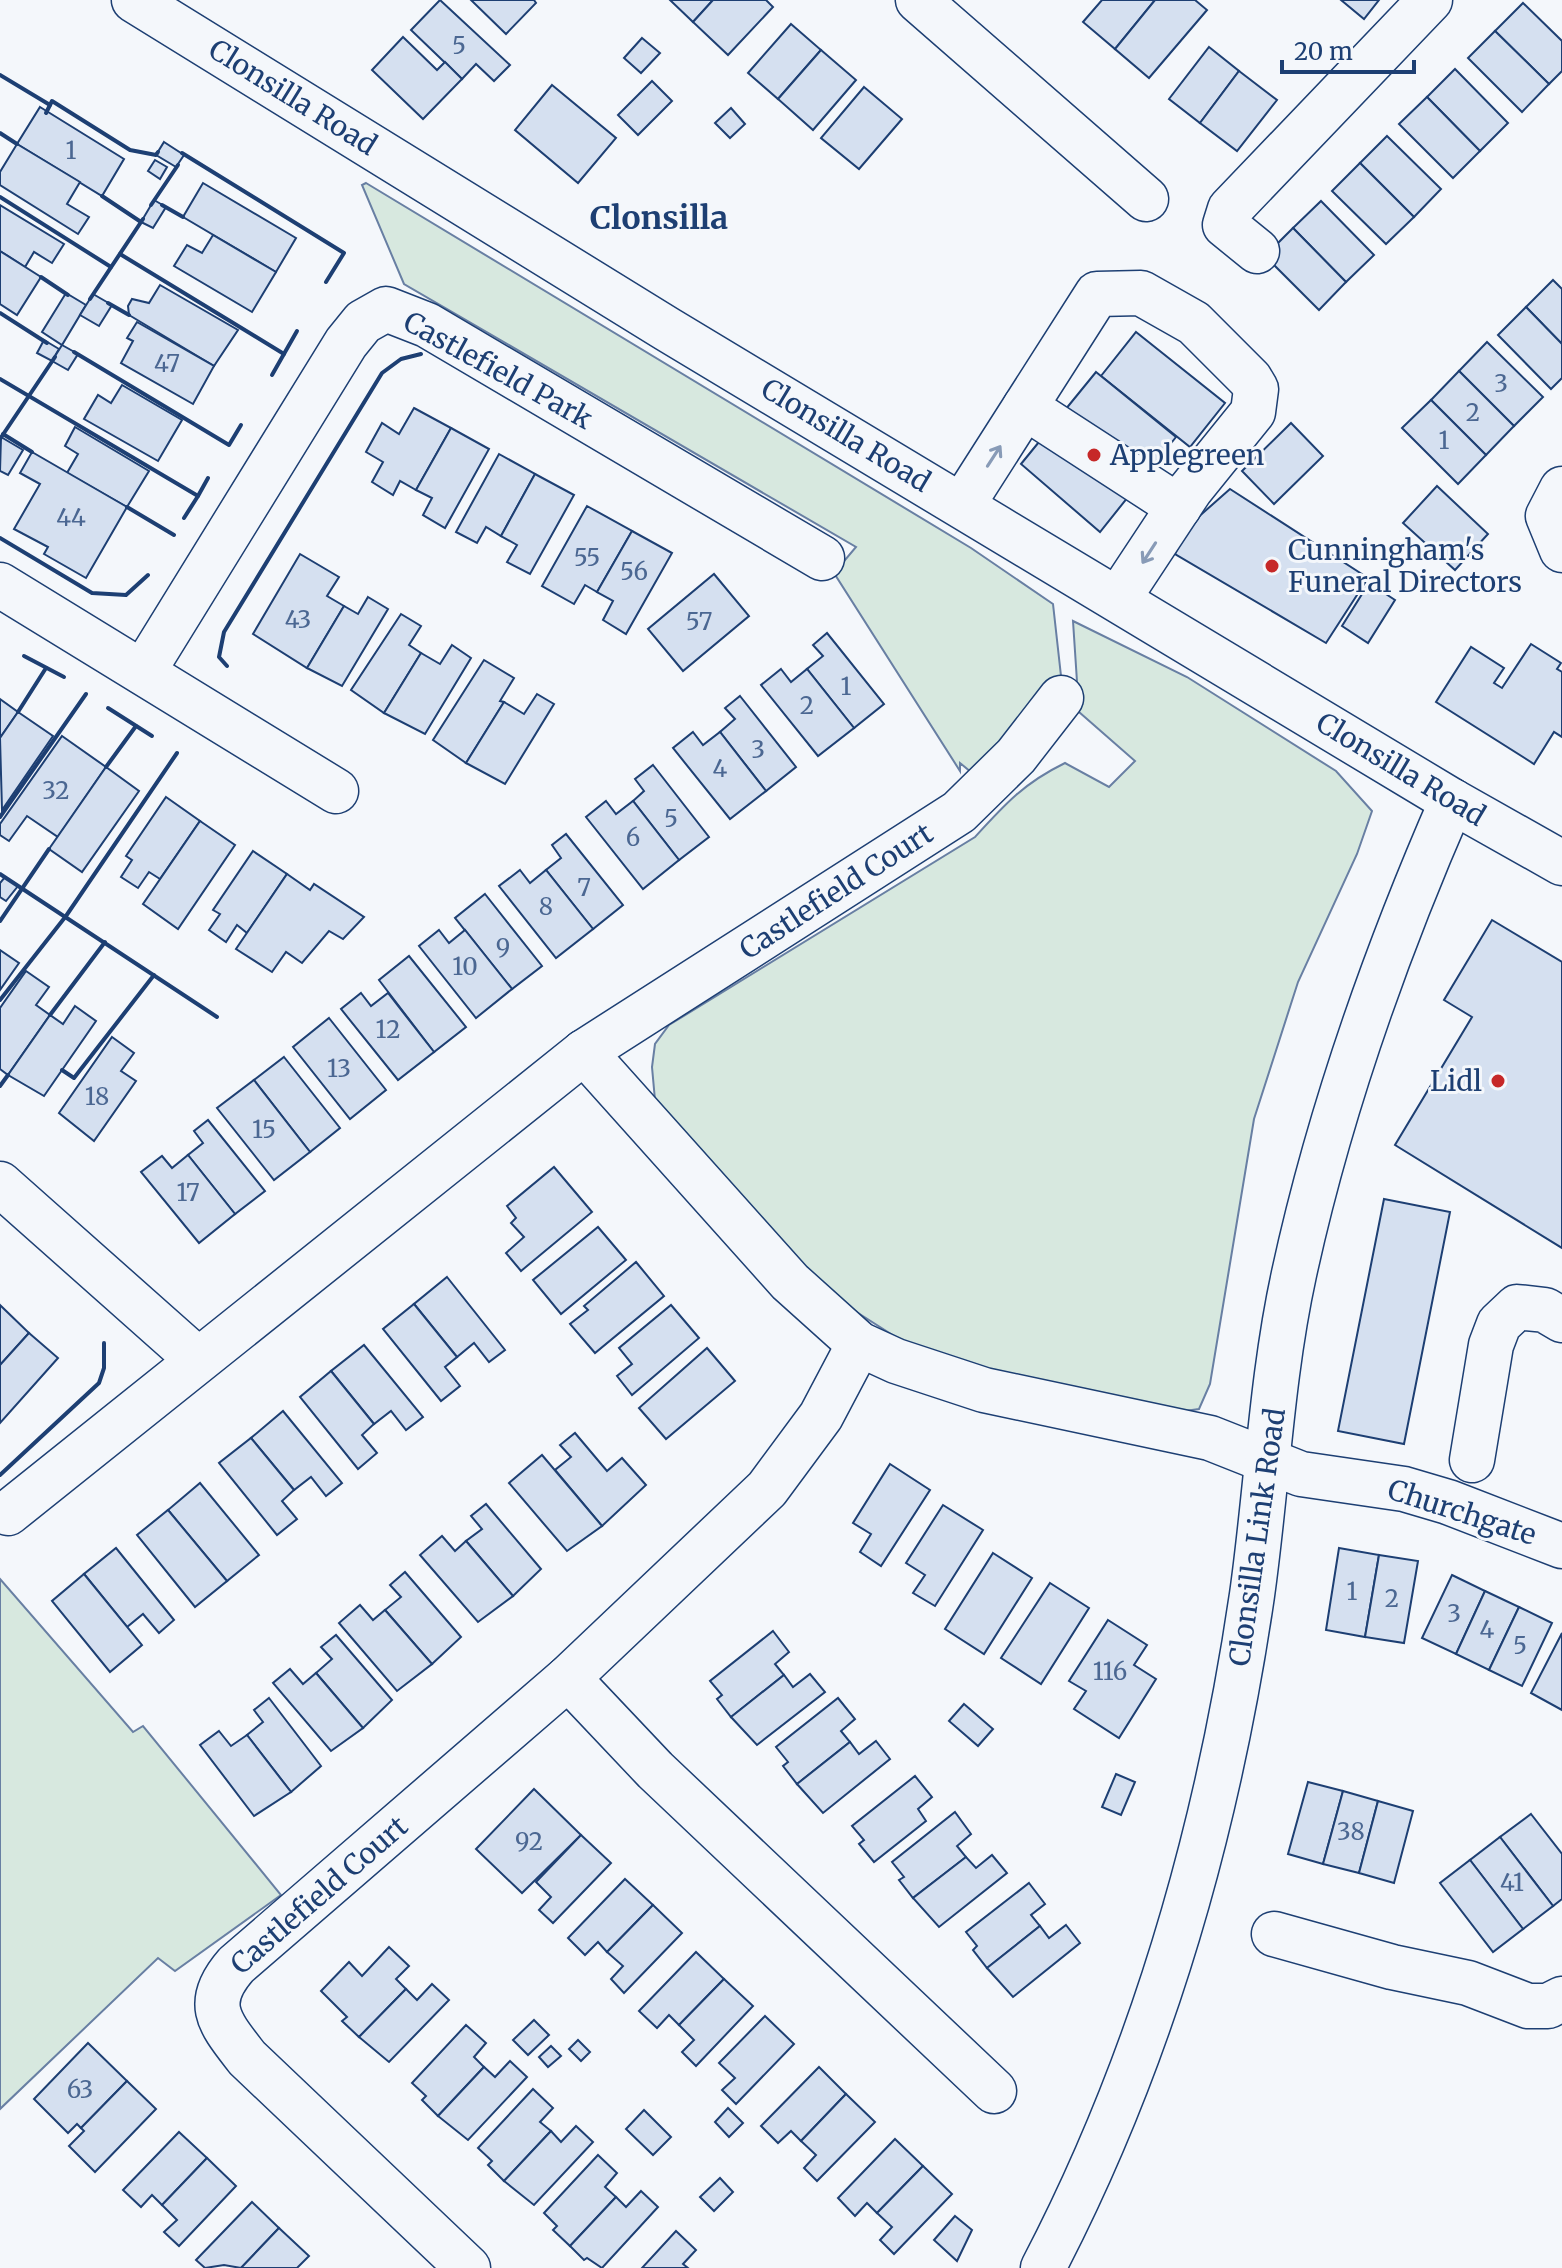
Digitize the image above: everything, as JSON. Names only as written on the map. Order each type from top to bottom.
[{"type":"street","name":"Clonsilla Road","points":[[134,0],[667,329],[963,504],[1452,801],[1562,863]]},
{"type":"street","points":[[918,0],[1146,199]]},
{"type":"street","points":[[1257,251],[1225,225],[1230,209],[1430,0]]},
{"type":"street","points":[[963,504],[1097,294],[1141,293],[1194,323],[1256,389],[1253,412],[1179,507],[1118,599]]},
{"type":"street","name":"Castlefield Park","points":[[143,672],[346,343],[363,322],[386,309],[427,325],[822,558]]},
{"type":"street","points":[[1025,407],[1179,507]]},
{"type":"street","points":[[1562,489],[1548,516],[1562,550]]},
{"type":"street","points":[[0,585],[336,791]]},
{"type":"street","name":"Castlefield Court","points":[[8,1513],[584,1052],[959,812],[1016,756],[1061,698]]},
{"type":"street","name":"Clonsilla Link Road","points":[[1043,2268],[1115,2116],[1165,1972],[1208,1823],[1226,1743],[1252,1595],[1267,1461],[1293,1280],[1321,1158],[1414,890],[1452,801]]},
{"type":"street","points":[[584,1052],[790,1282],[859,1344],[896,1361],[984,1390],[1210,1438],[1267,1461]]},
{"type":"street","points":[[0,1184],[197,1359]]},
{"type":"street","points":[[1472,1460],[1491,1345],[1499,1324],[1517,1307],[1545,1310],[1562,1320]]},
{"type":"street","name":"Castlefield Court","points":[[468,2268],[247,2058],[221,2025],[216,2003],[222,1980],[568,1678],[767,1489],[821,1416],[859,1344]]},
{"type":"street","name":"Churchgate","points":[[1267,1461],[1301,1474],[1404,1489],[1448,1502],[1562,1546]]},
{"type":"street","points":[[568,1678],[655,1770],[994,2091]]},
{"type":"street","points":[[1274,1934],[1392,1967],[1468,1983],[1528,2006],[1548,2006],[1562,1999]]},
{"type":"shaded area","points":[[366,183],[971,548],[1053,604],[1061,676],[977,777],[960,763],[960,771],[834,573],[856,547],[404,284],[362,185]]},
{"type":"shaded area","points":[[1073,621],[1187,677],[1336,771],[1372,811],[1357,854],[1298,982],[1254,1119],[1210,1384],[1199,1409],[1157,1415],[927,1357],[844,1304],[758,1224],[655,1100],[652,1067],[655,1044],[669,1025],[975,837],[1016,795],[1038,778],[1065,763],[1109,787],[1135,761],[1079,712]]},
{"type":"shaded area","points":[[0,1579],[133,1732],[143,1726],[281,1895],[175,1971],[158,1958],[0,2109]]},
{"type":"building","points":[[440,0],[510,65],[494,81],[476,64],[462,79],[411,30]]},
{"type":"building","points":[[471,0],[534,0],[536,3],[506,34]]},
{"type":"building","points":[[670,0],[713,0],[693,22]]},
{"type":"building","points":[[713,0],[766,0],[773,7],[728,55],[693,22]]},
{"type":"building","points":[[1102,0],[1155,0],[1115,49],[1083,22]]},
{"type":"building","points":[[1155,0],[1195,0],[1207,10],[1149,78],[1115,49]]},
{"type":"building","points":[[1341,0],[1379,0],[1364,19]]},
{"type":"building","points":[[1523,3],[1562,41],[1562,71],[1549,84],[1495,31]]},
{"type":"building","points":[[791,24],[821,50],[778,99],[748,73]]},
{"type":"building","points":[[1495,31],[1549,84],[1522,112],[1468,58]]},
{"type":"building","points":[[403,37],[437,70],[445,62],[462,79],[423,119],[372,70]]},
{"type":"building","points":[[642,38],[660,53],[641,73],[624,58]]},
{"type":"building","points":[[1209,47],[1239,71],[1200,123],[1169,99]]},
{"type":"building","points":[[821,50],[856,80],[813,130],[778,99]]},
{"type":"building","points":[[1455,69],[1508,123],[1480,151],[1427,97]]},
{"type":"building","points":[[1239,71],[1277,100],[1237,151],[1200,123]]},
{"type":"building","points":[[652,81],[672,101],[638,135],[618,115]]},
{"type":"building","points":[[552,85],[616,138],[578,183],[515,130]]},
{"type":"building","points":[[864,87],[902,119],[859,169],[821,138]]},
{"type":"building","points":[[1427,97],[1480,151],[1453,178],[1399,124]]},
{"type":"building","points":[[40,107],[124,159],[102,196],[17,144]]},
{"type":"building","points":[[731,108],[745,124],[730,138],[715,123]]},
{"type":"building","points":[[1387,136],[1441,189],[1414,217],[1360,163]]},
{"type":"building","points":[[164,142],[184,155],[176,167],[156,155]]},
{"type":"building","points":[[17,144],[80,182],[67,204],[89,217],[78,234],[0,185],[0,172]]},
{"type":"building","points":[[155,160],[167,167],[160,179],[148,171]]},
{"type":"building","points":[[1360,163],[1414,217],[1386,244],[1332,191]]},
{"type":"building","points":[[203,183],[296,238],[276,272],[183,217]]},
{"type":"building","points":[[154,200],[166,207],[153,228],[141,222]]},
{"type":"building","points":[[1321,201],[1374,255],[1346,282],[1293,228]]},
{"type":"building","points":[[0,205],[64,244],[52,263],[34,252],[25,267],[0,251]]},
{"type":"building","points":[[1293,228],[1346,282],[1319,310],[1265,256]]},
{"type":"building","points":[[213,235],[276,272],[252,312],[174,266],[187,245],[202,253]]},
{"type":"building","points":[[0,251],[41,277],[17,315],[0,304]]},
{"type":"building","points":[[1553,280],[1562,289],[1562,344],[1526,307]]},
{"type":"building","points":[[160,285],[238,330],[214,366],[129,315],[128,306],[132,299],[149,303]]},
{"type":"building","points":[[66,293],[86,305],[62,345],[42,332]]},
{"type":"building","points":[[93,294],[112,305],[99,326],[80,315]]},
{"type":"building","points":[[1526,307],[1562,344],[1562,378],[1551,389],[1498,335]]},
{"type":"building","points":[[137,322],[214,366],[193,404],[121,363],[133,341],[127,338]]},
{"type":"building","points":[[1136,332],[1225,403],[1190,447],[1101,376]]},
{"type":"building","points":[[44,340],[59,349],[52,361],[37,353]]},
{"type":"building","points":[[1487,342],[1543,397],[1514,426],[1459,371]]},
{"type":"building","points":[[62,345],[78,354],[68,370],[52,361]]},
{"type":"building","points":[[1459,371],[1514,426],[1486,455],[1431,400]]},
{"type":"building","points":[[1096,372],[1176,437],[1100,532],[1021,464]]},
{"type":"building","points":[[122,385],[182,420],[158,461],[84,419],[98,395],[111,403]]},
{"type":"building","points":[[1431,400],[1486,455],[1458,484],[1402,428]]},
{"type":"building","points":[[414,408],[451,428],[416,490],[400,481],[393,495],[372,482],[383,462],[366,452],[382,423],[399,434]]},
{"type":"building","points":[[1291,423],[1323,456],[1274,504],[1242,471]]},
{"type":"building","points":[[75,427],[149,471],[127,507],[67,473],[78,454],[65,446]]},
{"type":"building","points":[[451,428],[489,449],[445,528],[423,515],[432,498],[416,490]]},
{"type":"building","points":[[1,437],[23,450],[8,475],[0,471]]},
{"type":"building","points":[[32,452],[127,507],[86,578],[44,554],[48,547],[14,529],[40,484],[20,473]]},
{"type":"building","points":[[499,454],[535,474],[501,536],[486,527],[477,543],[456,532]]},
{"type":"building","points":[[535,474],[574,495],[530,574],[507,562],[517,545],[501,536]]},
{"type":"building","points":[[1437,486],[1488,534],[1455,570],[1403,523]]},
{"type":"building","name":"Cunningham's Funeral Directors","points":[[1230,489],[1368,578],[1326,643],[1175,554],[1187,527]]},
{"type":"building","points":[[587,506],[632,531],[597,592],[585,585],[574,604],[542,586]]},
{"type":"building","points":[[632,531],[672,553],[626,634],[603,620],[613,601],[597,592]]},
{"type":"building","points":[[300,554],[339,577],[327,596],[344,606],[307,668],[253,634]]},
{"type":"building","points":[[714,574],[749,616],[683,671],[648,629]]},
{"type":"building","points":[[1369,583],[1395,600],[1368,643],[1342,626]]},
{"type":"building","points":[[368,597],[388,609],[342,686],[307,668],[344,606],[358,614]]},
{"type":"building","points":[[401,614],[421,626],[409,645],[421,653],[384,713],[351,690]]},
{"type":"building","points":[[827,633],[884,704],[854,728],[807,669],[823,656],[813,645]]},
{"type":"building","points":[[1531,644],[1561,663],[1557,669],[1562,672],[1562,737],[1554,732],[1534,764],[1436,702],[1471,647],[1504,668],[1494,683],[1502,688]]},
{"type":"building","points":[[452,645],[471,658],[425,734],[384,713],[421,653],[440,664]]},
{"type":"building","points":[[484,660],[514,678],[500,701],[504,702],[466,763],[433,740]]},
{"type":"building","points":[[781,669],[791,682],[807,669],[854,728],[818,756],[761,685]]},
{"type":"building","points":[[537,694],[554,704],[505,784],[466,763],[504,702],[524,714]]},
{"type":"building","points":[[740,696],[796,767],[766,791],[720,732],[735,719],[725,708]]},
{"type":"building","points":[[0,699],[18,712],[0,738]]},
{"type":"building","points":[[18,712],[53,736],[2,810],[0,738]]},
{"type":"building","points":[[693,732],[703,745],[720,732],[766,791],[730,819],[673,748]]},
{"type":"building","points":[[62,736],[106,767],[58,837],[27,816],[9,841],[0,835],[0,824]]},
{"type":"building","points":[[653,765],[709,837],[679,860],[633,801],[644,791],[635,779]]},
{"type":"building","points":[[106,767],[139,791],[82,872],[49,849]]},
{"type":"building","points":[[166,797],[200,821],[160,879],[149,872],[138,888],[121,877],[132,860],[126,856]]},
{"type":"building","points":[[606,801],[616,814],[633,801],[679,860],[643,889],[586,817]]},
{"type":"building","points":[[200,821],[235,845],[178,929],[143,904]]},
{"type":"building","points":[[566,834],[623,905],[593,929],[546,870],[561,858],[552,845]]},
{"type":"building","points":[[253,851],[287,874],[247,933],[237,925],[226,942],[209,930],[220,914],[213,910]]},
{"type":"building","points":[[520,870],[530,883],[546,870],[593,929],[556,958],[499,886]]},
{"type":"building","points":[[287,874],[310,890],[314,884],[364,917],[343,939],[329,931],[302,963],[286,952],[272,972],[236,949]]},
{"type":"building","points":[[5,877],[18,886],[6,901],[0,897],[0,883]]},
{"type":"building","points":[[485,894],[542,966],[512,989],[455,918]]},
{"type":"building","name":"Lidl","points":[[1492,920],[1562,962],[1562,1248],[1395,1145],[1472,1017],[1444,1000]]},
{"type":"building","points":[[439,930],[449,943],[465,930],[512,989],[476,1018],[419,946]]},
{"type":"building","points":[[0,950],[19,963],[0,990]]},
{"type":"building","points":[[409,956],[466,1027],[434,1052],[379,980]]},
{"type":"building","points":[[26,971],[49,987],[36,1005],[50,1015],[8,1075],[0,1069],[0,1008]]},
{"type":"building","points":[[361,993],[371,1006],[388,993],[434,1052],[398,1080],[341,1009]]},
{"type":"building","points":[[75,1006],[96,1021],[44,1096],[8,1075],[50,1015],[63,1024]]},
{"type":"building","points":[[329,1018],[386,1090],[350,1119],[293,1047]]},
{"type":"building","points":[[112,1037],[134,1053],[121,1071],[136,1081],[94,1141],[59,1113]]},
{"type":"building","points":[[284,1057],[340,1128],[310,1152],[254,1080]]},
{"type":"building","points":[[254,1080],[310,1152],[274,1180],[217,1108]]},
{"type":"building","points":[[208,1120],[265,1191],[235,1214],[188,1155],[203,1143],[194,1131]]},
{"type":"building","points":[[188,1155],[235,1214],[199,1243],[141,1172],[162,1156],[172,1168]]},
{"type":"building","points":[[554,1167],[592,1212],[521,1271],[506,1253],[524,1237],[511,1223],[516,1218],[507,1206]]},
{"type":"building","points":[[1384,1199],[1450,1212],[1404,1444],[1338,1431]]},
{"type":"building","points":[[598,1227],[626,1260],[561,1314],[533,1280]]},
{"type":"building","points":[[636,1262],[664,1296],[595,1353],[570,1324],[588,1310],[584,1306]]},
{"type":"building","points":[[447,1277],[505,1350],[489,1362],[474,1343],[457,1357],[414,1304]]},
{"type":"building","points":[[414,1304],[457,1357],[445,1367],[460,1386],[441,1401],[383,1329]]},
{"type":"building","points":[[0,1305],[29,1333],[0,1365]]},
{"type":"building","points":[[671,1305],[699,1338],[632,1395],[617,1376],[632,1364],[619,1348]]},
{"type":"building","points":[[29,1333],[58,1358],[0,1423],[0,1365]]},
{"type":"building","points":[[364,1345],[423,1417],[406,1430],[391,1411],[374,1424],[331,1371]]},
{"type":"building","points":[[707,1348],[735,1381],[666,1439],[639,1408]]},
{"type":"building","points":[[331,1371],[374,1424],[362,1435],[377,1453],[358,1469],[300,1397]]},
{"type":"building","points":[[283,1411],[342,1483],[326,1496],[311,1477],[294,1490],[251,1438]]},
{"type":"building","points":[[575,1433],[607,1471],[622,1458],[646,1485],[602,1526],[555,1470],[571,1457],[560,1445]]},
{"type":"building","points":[[251,1438],[294,1490],[282,1501],[297,1519],[277,1535],[219,1463]]},
{"type":"building","points":[[542,1455],[602,1526],[567,1551],[509,1483]]},
{"type":"building","points":[[890,1464],[930,1490],[881,1566],[860,1552],[871,1534],[853,1523]]},
{"type":"building","points":[[200,1483],[259,1555],[227,1581],[168,1510]]},
{"type":"building","points":[[486,1504],[541,1569],[513,1596],[466,1541],[482,1529],[471,1516]]},
{"type":"building","points":[[943,1505],[983,1530],[935,1606],[913,1593],[925,1575],[906,1563]]},
{"type":"building","points":[[168,1510],[227,1581],[195,1607],[137,1535]]},
{"type":"building","points":[[442,1536],[455,1551],[466,1541],[513,1596],[478,1622],[420,1555]]},
{"type":"building","points":[[116,1548],[174,1620],[159,1633],[143,1614],[127,1627],[84,1574]]},
{"type":"building","points":[[1339,1548],[1379,1555],[1365,1637],[1326,1630]]},
{"type":"building","points":[[993,1553],[1032,1578],[984,1654],[945,1629]]},
{"type":"building","points":[[1379,1555],[1418,1561],[1404,1643],[1365,1637]]},
{"type":"building","points":[[405,1572],[461,1637],[432,1664],[385,1610],[401,1597],[390,1585]]},
{"type":"building","points":[[84,1574],[142,1645],[110,1672],[52,1601]]},
{"type":"building","points":[[1452,1575],[1485,1591],[1456,1654],[1422,1638]]},
{"type":"building","points":[[1050,1583],[1089,1608],[1041,1684],[1001,1658]]},
{"type":"building","points":[[1485,1591],[1519,1607],[1489,1670],[1456,1654]]},
{"type":"building","points":[[360,1605],[373,1620],[385,1610],[432,1664],[397,1691],[339,1623]]},
{"type":"building","points":[[1519,1607],[1552,1623],[1522,1686],[1489,1670]]},
{"type":"building","points":[[1108,1620],[1147,1645],[1134,1665],[1156,1679],[1119,1738],[1074,1709],[1086,1691],[1069,1681]]},
{"type":"building","points":[[773,1631],[789,1652],[775,1664],[784,1675],[731,1717],[717,1699],[722,1695],[710,1681]]},
{"type":"building","points":[[1562,1633],[1562,1710],[1531,1693]]},
{"type":"building","points":[[336,1635],[392,1700],[363,1728],[316,1673],[332,1659],[321,1647]]},
{"type":"building","points":[[290,1669],[303,1684],[316,1673],[363,1728],[331,1751],[273,1683]]},
{"type":"building","points":[[810,1674],[825,1692],[757,1745],[731,1717],[784,1675],[793,1687]]},
{"type":"building","points":[[269,1698],[321,1766],[291,1792],[247,1735],[263,1722],[254,1710]]},
{"type":"building","points":[[838,1698],[855,1719],[841,1731],[850,1742],[797,1784],[783,1766],[788,1762],[776,1747]]},
{"type":"building","points":[[964,1704],[993,1729],[978,1746],[949,1721]]},
{"type":"building","points":[[219,1731],[231,1746],[247,1735],[291,1792],[254,1816],[200,1745]]},
{"type":"building","points":[[876,1741],[890,1759],[823,1813],[797,1784],[850,1742],[859,1754]]},
{"type":"building","points":[[1116,1774],[1135,1782],[1121,1815],[1102,1807]]},
{"type":"building","points":[[915,1776],[932,1797],[918,1809],[926,1821],[874,1862],[859,1844],[864,1840],[852,1826]]},
{"type":"building","points":[[1308,1782],[1343,1791],[1323,1864],[1288,1854]]},
{"type":"building","points":[[534,1789],[581,1835],[522,1893],[476,1849]]},
{"type":"building","points":[[1343,1791],[1378,1801],[1359,1873],[1323,1864]]},
{"type":"building","points":[[1378,1801],[1413,1811],[1394,1883],[1359,1873]]},
{"type":"building","points":[[955,1812],[971,1834],[957,1846],[966,1857],[913,1898],[899,1880],[904,1877],[892,1862]]},
{"type":"building","points":[[1531,1814],[1562,1854],[1562,1899],[1553,1906],[1500,1837]]},
{"type":"building","points":[[581,1835],[611,1863],[553,1923],[539,1910],[551,1897],[536,1882]]},
{"type":"building","points":[[1500,1837],[1553,1906],[1523,1929],[1470,1860]]},
{"type":"building","points":[[992,1855],[1007,1873],[939,1927],[913,1898],[966,1857],[976,1868]]},
{"type":"building","points":[[1470,1860],[1523,1929],[1493,1952],[1440,1883]]},
{"type":"building","points":[[625,1879],[653,1905],[607,1952],[598,1942],[585,1955],[568,1938]]},
{"type":"building","points":[[1029,1883],[1045,1904],[1031,1915],[1040,1926],[987,1968],[973,1950],[977,1946],[966,1932]]},
{"type":"building","points":[[653,1905],[682,1933],[624,1993],[611,1979],[623,1966],[607,1952]]},
{"type":"building","points":[[1066,1925],[1080,1943],[1013,1997],[987,1968],[1040,1926],[1049,1938]]},
{"type":"building","points":[[389,1947],[409,1966],[396,1979],[406,1989],[359,2037],[342,2021],[347,2017],[321,1991],[349,1962],[362,1976]]},
{"type":"building","points":[[696,1952],[724,1979],[679,2025],[669,2015],[657,2028],[639,2011]]},
{"type":"building","points":[[724,1979],[753,2006],[696,2066],[682,2052],[694,2040],[679,2025]]},
{"type":"building","points":[[432,1984],[449,2000],[389,2062],[359,2037],[406,1989],[417,2000]]},
{"type":"building","points":[[765,2016],[794,2044],[736,2104],[722,2090],[735,2078],[719,2063]]},
{"type":"building","points":[[534,2020],[549,2035],[528,2055],[513,2040]]},
{"type":"building","points":[[466,2025],[486,2043],[474,2057],[484,2067],[438,2116],[422,2100],[426,2096],[412,2083]]},
{"type":"building","points":[[578,2040],[590,2052],[581,2061],[569,2049]]},
{"type":"building","points":[[88,2043],[127,2081],[81,2128],[77,2124],[68,2133],[34,2099]]},
{"type":"building","points":[[551,2046],[561,2056],[548,2067],[539,2057]]},
{"type":"building","points":[[510,2061],[527,2077],[468,2140],[438,2116],[484,2067],[495,2077]]},
{"type":"building","points":[[819,2067],[846,2094],[801,2141],[791,2131],[778,2143],[761,2126]]},
{"type":"building","points":[[127,2081],[156,2109],[95,2172],[69,2146],[84,2131],[81,2128]]},
{"type":"building","points":[[533,2089],[553,2108],[540,2122],[551,2131],[504,2181],[488,2165],[492,2161],[478,2148]]},
{"type":"building","points":[[846,2094],[875,2122],[817,2181],[804,2168],[816,2155],[801,2141]]},
{"type":"building","points":[[728,2108],[743,2123],[729,2137],[715,2122]]},
{"type":"building","points":[[644,2110],[671,2137],[653,2155],[626,2129]]},
{"type":"building","points":[[576,2126],[593,2142],[534,2205],[504,2181],[551,2131],[561,2142]]},
{"type":"building","points":[[179,2132],[207,2158],[162,2205],[152,2195],[141,2207],[123,2190]]},
{"type":"building","points":[[895,2139],[923,2166],[877,2213],[867,2203],[855,2216],[838,2198]]},
{"type":"building","points":[[598,2155],[617,2173],[605,2187],[616,2197],[570,2246],[553,2230],[557,2226],[544,2213]]},
{"type":"building","points":[[207,2158],[236,2186],[179,2246],[164,2232],[177,2220],[162,2205]]},
{"type":"building","points":[[923,2166],[952,2194],[894,2254],[880,2240],[892,2227],[877,2213]]},
{"type":"building","points":[[720,2178],[733,2192],[714,2211],[700,2197]]},
{"type":"building","points":[[641,2191],[658,2207],[602,2268],[587,2258],[584,2260],[570,2246],[616,2197],[626,2207]]},
{"type":"building","points":[[252,2202],[279,2228],[241,2268],[224,2265],[205,2268],[196,2260]]},
{"type":"building","points":[[955,2216],[972,2230],[957,2261],[934,2240]]},
{"type":"building","points":[[279,2228],[309,2256],[297,2268],[241,2268]]},
{"type":"building","points":[[676,2231],[696,2250],[683,2264],[688,2268],[642,2268]]},
{"type":"wall","points":[[0,75],[50,105]]},
{"type":"wall","points":[[46,113],[52,101],[130,150],[156,155],[158,152]]},
{"type":"wall","points":[[0,133],[17,144]]},
{"type":"wall","points":[[182,153],[344,253],[326,282]]},
{"type":"wall","points":[[151,205],[178,165]]},
{"type":"wall","points":[[102,196],[141,222]]},
{"type":"wall","points":[[0,197],[111,267]]},
{"type":"wall","points":[[162,205],[183,217]]},
{"type":"wall","points":[[90,299],[143,219]]},
{"type":"wall","points":[[120,254],[284,354]]},
{"type":"wall","points":[[41,277],[68,295]]},
{"type":"wall","points":[[108,303],[129,315]]},
{"type":"wall","points":[[0,313],[47,343]]},
{"type":"wall","points":[[272,375],[297,331]]},
{"type":"wall","points":[[74,352],[229,445],[241,425]]},
{"type":"wall","points":[[227,666],[219,657],[224,632],[382,373],[401,359],[421,354]]},
{"type":"wall","points":[[0,439],[55,357]]},
{"type":"wall","points":[[0,379],[198,496],[208,478]]},
{"type":"wall","points":[[3,434],[32,452]]},
{"type":"wall","points":[[184,518],[198,496]]},
{"type":"wall","points":[[127,507],[174,535]]},
{"type":"wall","points":[[0,538],[92,593],[126,595],[148,575]]},
{"type":"wall","points":[[24,656],[64,677]]},
{"type":"wall","points":[[18,712],[46,668]]},
{"type":"wall","points":[[0,817],[86,694]]},
{"type":"wall","points":[[108,708],[152,736]]},
{"type":"wall","points":[[106,767],[136,726]]},
{"type":"wall","points":[[0,1000],[66,916],[177,753]]},
{"type":"wall","points":[[0,921],[49,849]]},
{"type":"wall","points":[[0,874],[217,1017]]},
{"type":"wall","points":[[50,1015],[105,942]]},
{"type":"wall","points":[[62,1070],[74,1078],[154,975]]},
{"type":"wall","points":[[0,1086],[8,1075]]},
{"type":"wall","points":[[0,1475],[99,1383],[104,1368],[104,1343]]},
{"type":"place","name":"Applegreen","points":[[1094,455]]},
{"type":"place","name":"Cunningham's Funeral Directors","points":[[1272,566]]},
{"type":"place","name":"Lidl","points":[[1498,1081]]},
{"type":"district","name":"Clonsilla","points":[[659,218]]}]
